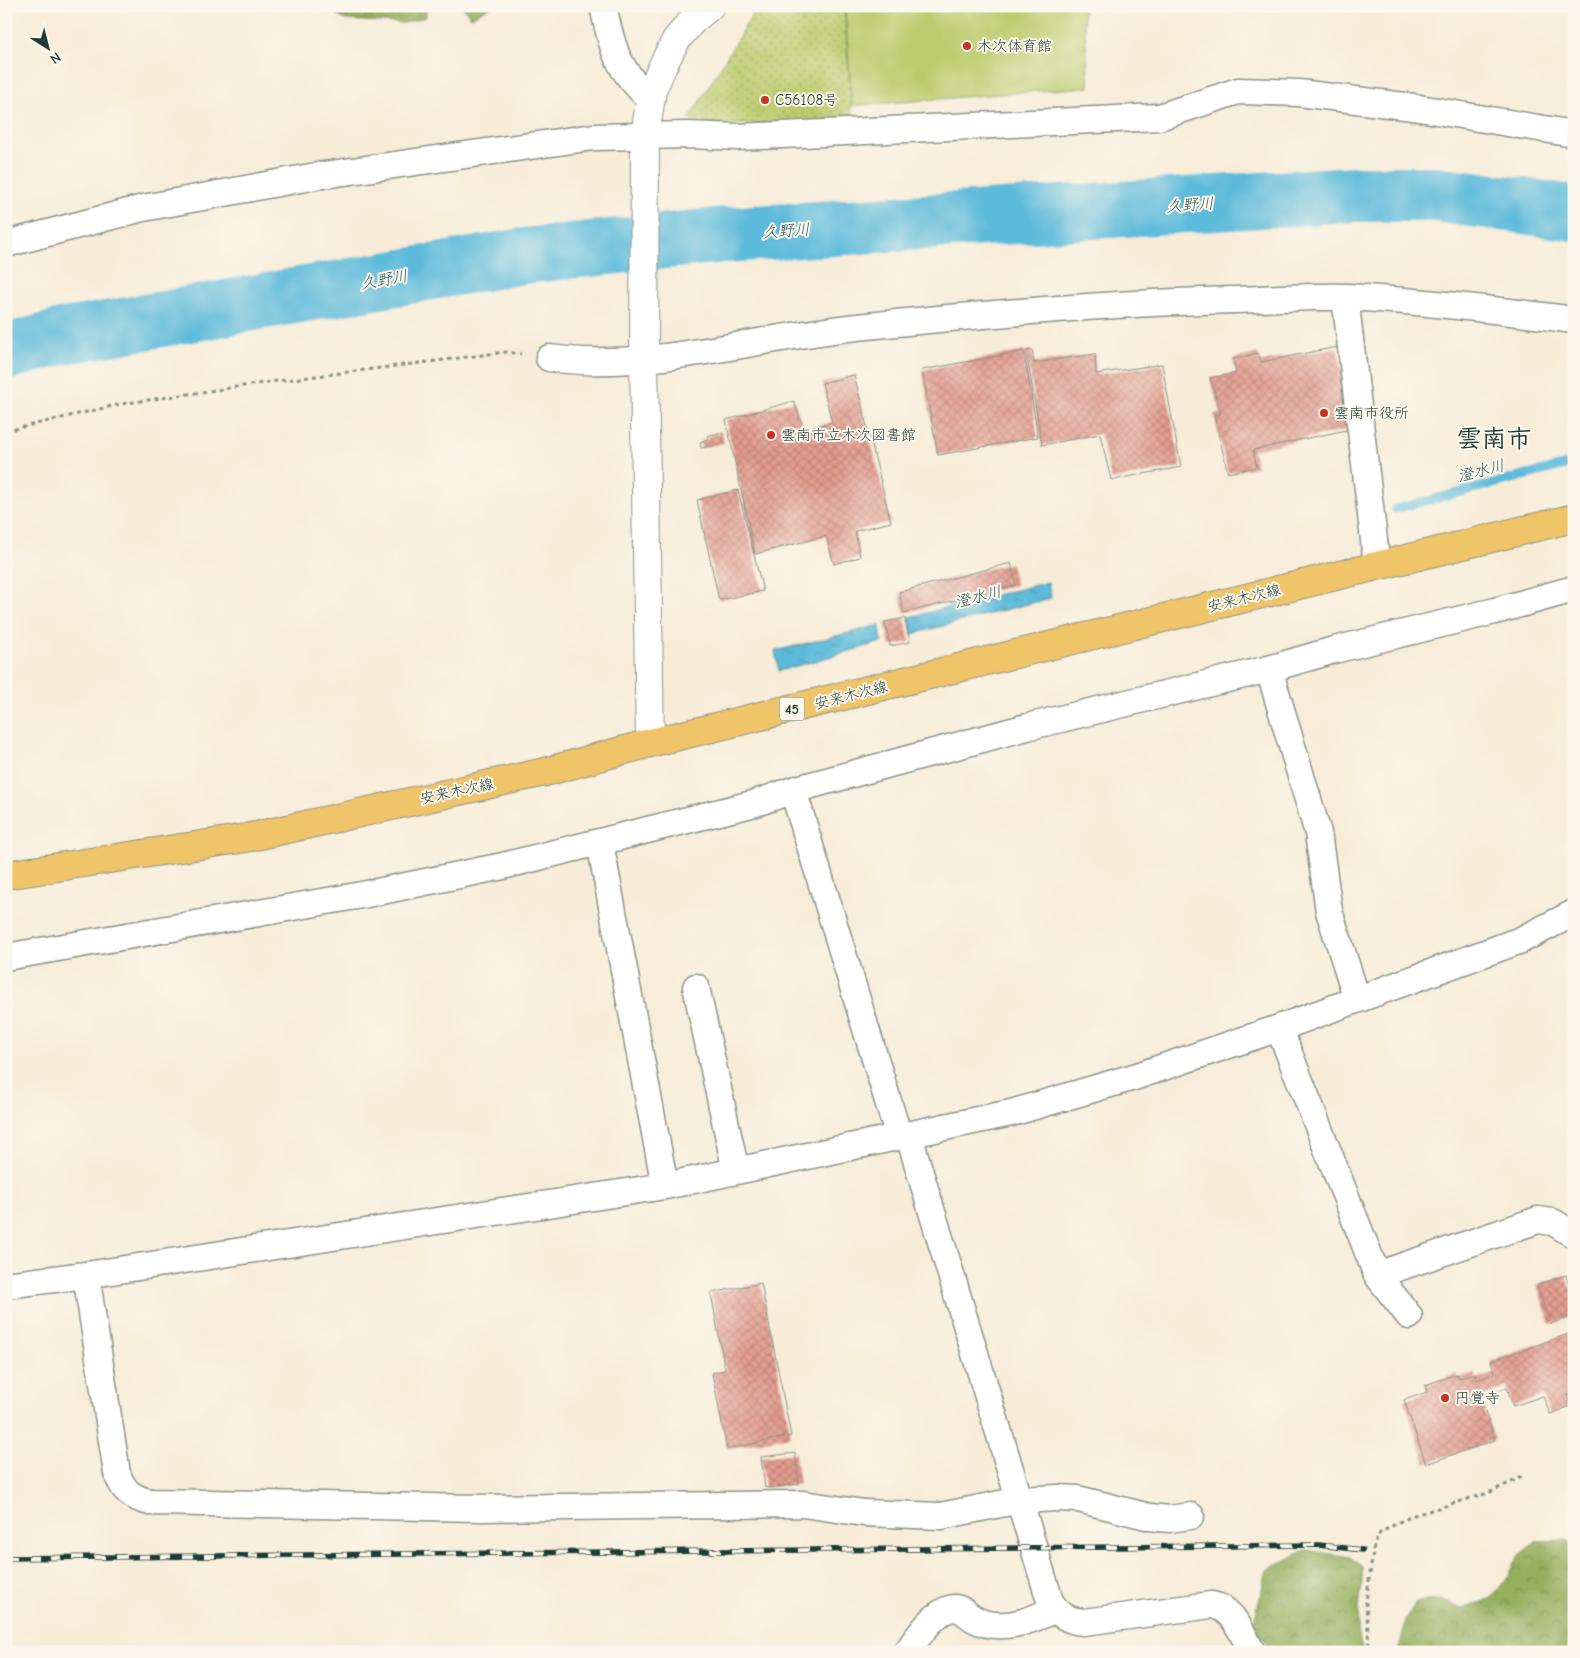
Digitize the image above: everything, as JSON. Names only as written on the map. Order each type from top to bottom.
[{"type":"main road","name":"安来木次線","points":[[6,875],[246,838],[545,772],[650,743],[1574,518]]},
{"type":"street","points":[[603,6],[615,55],[631,82],[650,100]]},
{"type":"street","points":[[650,743],[644,144],[650,100],[664,63],[676,40],[692,21],[710,6]]},
{"type":"street","points":[[6,244],[143,208],[316,176],[594,137],[644,144],[738,137],[1159,118],[1238,91],[1328,96],[1413,107],[1574,134]]},
{"type":"street","points":[[1345,297],[1377,565]]},
{"type":"street","points":[[550,358],[579,362],[645,349],[853,327],[1049,308],[1169,302],[1345,297],[1465,305],[1574,320]]},
{"type":"street","points":[[6,957],[362,895],[600,842],[756,803],[793,790],[1027,727],[1269,669],[1334,650],[1495,611],[1574,589]]},
{"type":"street","points":[[1269,669],[1318,833],[1329,911],[1357,999]]},
{"type":"street","points":[[793,790],[1020,1500],[1050,1601],[1055,1609],[1072,1621],[1084,1622],[1211,1605],[1221,1606],[1229,1613],[1252,1652]]},
{"type":"street","points":[[600,842],[665,1186]]},
{"type":"street","points":[[6,1285],[86,1275],[665,1186],[904,1137],[1040,1105],[1134,1077],[1279,1028],[1521,940],[1574,913]]},
{"type":"street","points":[[696,987],[736,1171]]},
{"type":"street","points":[[1279,1028],[1377,1275],[1409,1316]]},
{"type":"street","points":[[1377,1275],[1538,1220],[1553,1222],[1574,1235]]},
{"type":"street","points":[[86,1275],[117,1473],[127,1492],[137,1500],[481,1508],[803,1504],[872,1513],[940,1516],[1020,1500],[1078,1500],[1150,1517],[1169,1519],[1190,1516]]},
{"type":"street","points":[[907,1652],[924,1628],[944,1611],[954,1608],[963,1611],[974,1619],[992,1625],[1028,1622],[1055,1609]]},
{"type":"path","points":[[6,431],[121,404],[270,382],[506,352],[550,358]]},
{"type":"path","points":[[1374,1652],[1369,1645],[1366,1602],[1374,1545],[1380,1533],[1408,1517],[1488,1493],[1524,1476]]},
{"type":"green space","points":[[325,6],[426,6],[426,17],[404,23],[344,20]]},
{"type":"green space","points":[[462,6],[492,6],[471,17]]},
{"type":"green space","points":[[844,6],[852,120],[717,125],[689,119],[757,7]]},
{"type":"green space","name":"木次体育館","points":[[845,6],[1083,6],[1089,87],[852,106]]},
{"type":"green space","points":[[1567,1540],[1574,1546],[1574,1652],[1398,1652],[1407,1618],[1416,1602],[1441,1600],[1462,1609],[1492,1598],[1509,1575],[1519,1555],[1537,1541]]},
{"type":"green space","points":[[1305,1550],[1350,1557],[1362,1567],[1358,1632],[1364,1652],[1270,1652],[1266,1643],[1252,1629],[1267,1570]]},
{"type":"water","points":[[1048,582],[1051,598],[912,634],[909,617]]},
{"type":"water","points":[[880,625],[882,642],[779,671],[775,651]]},
{"type":"building","points":[[1337,347],[1355,428],[1253,450],[1257,467],[1228,473],[1214,415],[1221,413],[1210,378],[1236,373],[1233,359],[1258,353],[1261,362]]},
{"type":"building","points":[[1032,350],[1034,363],[1095,354],[1096,374],[1162,364],[1181,467],[1111,480],[1100,434],[1042,445],[1026,351]]},
{"type":"building","points":[[1024,351],[1038,437],[938,455],[922,370]]},
{"type":"building","points":[[854,375],[891,522],[855,531],[860,557],[834,564],[826,536],[755,554],[726,420],[794,401],[804,430],[832,422],[822,383]]},
{"type":"building","points":[[722,432],[724,443],[701,448],[700,442],[708,439],[707,436]]},
{"type":"building","points":[[738,490],[763,591],[719,600],[697,500]]},
{"type":"building","points":[[1011,563],[1016,585],[904,613],[899,592]]},
{"type":"building","points":[[905,618],[910,642],[890,646],[885,622]]},
{"type":"building","points":[[1566,1275],[1570,1288],[1574,1287],[1574,1316],[1550,1324],[1537,1285]]},
{"type":"building","points":[[761,1283],[791,1436],[727,1449],[712,1373],[725,1370],[711,1293]]},
{"type":"building","name":"円覚寺","points":[[1574,1332],[1574,1368],[1572,1369],[1574,1393],[1567,1395],[1571,1406],[1550,1414],[1543,1396],[1513,1406],[1507,1387],[1480,1397],[1495,1440],[1426,1464],[1404,1400],[1427,1392],[1425,1385],[1457,1374],[1459,1378],[1475,1373],[1477,1380],[1495,1373],[1491,1361]]},
{"type":"building","points":[[795,1453],[799,1484],[765,1488],[761,1457]]},
{"type":"waterway","name":"久野川","points":[[6,352],[65,336],[523,256],[724,235],[1354,194],[1435,194],[1574,213]]},
{"type":"waterway","name":"澄水川","points":[[1395,509],[1574,463]]},
{"type":"railway","points":[[6,1558],[1319,1545],[1362,1550]]},
{"type":"place","name":"木次体育館","points":[[967,46]]},
{"type":"place","name":"C56108号","points":[[765,100]]},
{"type":"place","name":"雲南市役所","points":[[1324,413]]},
{"type":"place","name":"雲南市立木次図書館","points":[[771,435]]},
{"type":"place","name":"円覚寺","points":[[1445,1398]]},
{"type":"district","name":"雲南市","points":[[1494,438]]}]
